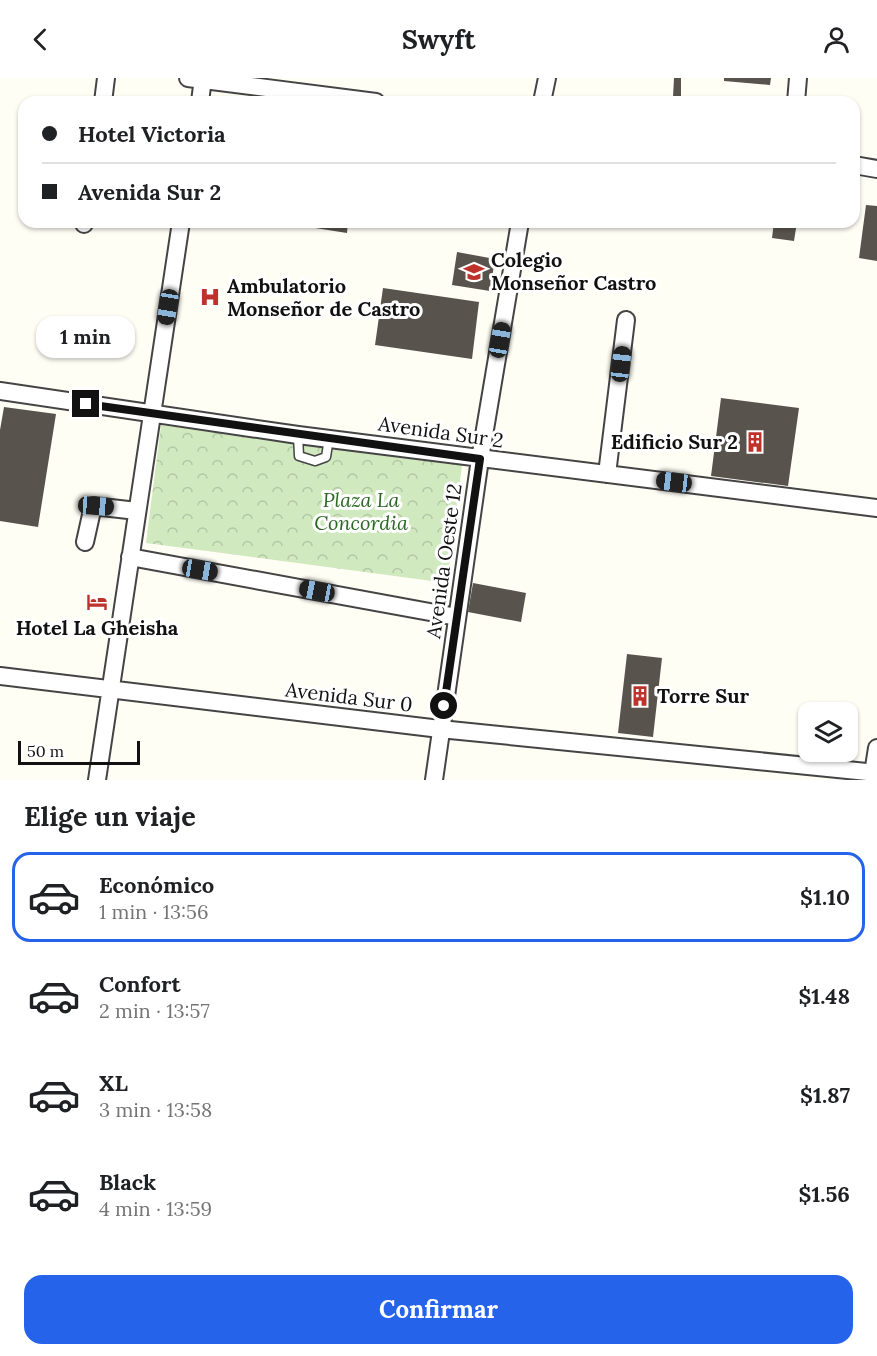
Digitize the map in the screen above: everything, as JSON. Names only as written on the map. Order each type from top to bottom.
[{"type":"street","points":[[104,96],[106,78]]},
{"type":"street","points":[[543,96],[547,78]]},
{"type":"street","points":[[796,96],[798,78]]},
{"type":"street","points":[[199,96],[198,79],[330,96]]},
{"type":"street","points":[[860,166],[877,169]]},
{"type":"street","points":[[98,780],[180,228]]},
{"type":"street","name":"Avenida Oeste 12","points":[[434,780],[480,459],[519,228]]},
{"type":"street","points":[[607,474],[627,320]]},
{"type":"street","name":"Avenida Sur 2","points":[[0,391],[298,435],[877,508]]},
{"type":"street","points":[[85,542],[93,506],[137,511]]},
{"type":"street","points":[[130,557],[457,617]]},
{"type":"street","name":"Avenida Sur 0","points":[[0,676],[441,729],[874,775]]},
{"type":"street","points":[[874,775],[877,748]]},
{"type":"lane","points":[[298,435],[299,456],[315,462],[326,457],[329,438]]},
{"type":"green space","name":"Plaza La Concordia","points":[[161,425],[462,465],[447,583],[146,543]]},
{"type":"building","points":[[674,78],[681,78],[681,96],[673,96]]},
{"type":"building","points":[[724,78],[771,78],[770,85],[724,81]]},
{"type":"building","points":[[866,205],[877,206],[877,261],[859,258]]},
{"type":"building","points":[[315,228],[347,228],[347,233]]},
{"type":"building","points":[[773,228],[796,228],[794,241],[772,238]]},
{"type":"building","name":"Colegio Monseñor Castro","points":[[457,252],[495,259],[490,291],[452,285]]},
{"type":"building","points":[[383,288],[479,302],[472,359],[375,345]]},
{"type":"building","name":"Edificio Sur 2","points":[[721,398],[799,408],[788,486],[711,476]]},
{"type":"building","points":[[4,407],[56,414],[38,527],[0,521],[0,430]]},
{"type":"building","points":[[473,583],[526,593],[521,622],[468,612]]},
{"type":"building","name":"Torre Sur","points":[[627,654],[662,658],[653,737],[618,733]]},
{"type":"place","name":"Colegio Monseñor Castro","points":[[474,272]]},
{"type":"place","name":"Ambulatorio Monseñor de Castro","points":[[210,297]]},
{"type":"place","name":"Edificio Sur 2","points":[[755,442]]},
{"type":"place","name":"Hotel La Gheisha","points":[[97,602]]},
{"type":"place","name":"Torre Sur","points":[[640,696]]},
{"type":"route","points":[[86,404],[480,459],[444,706]]}]
